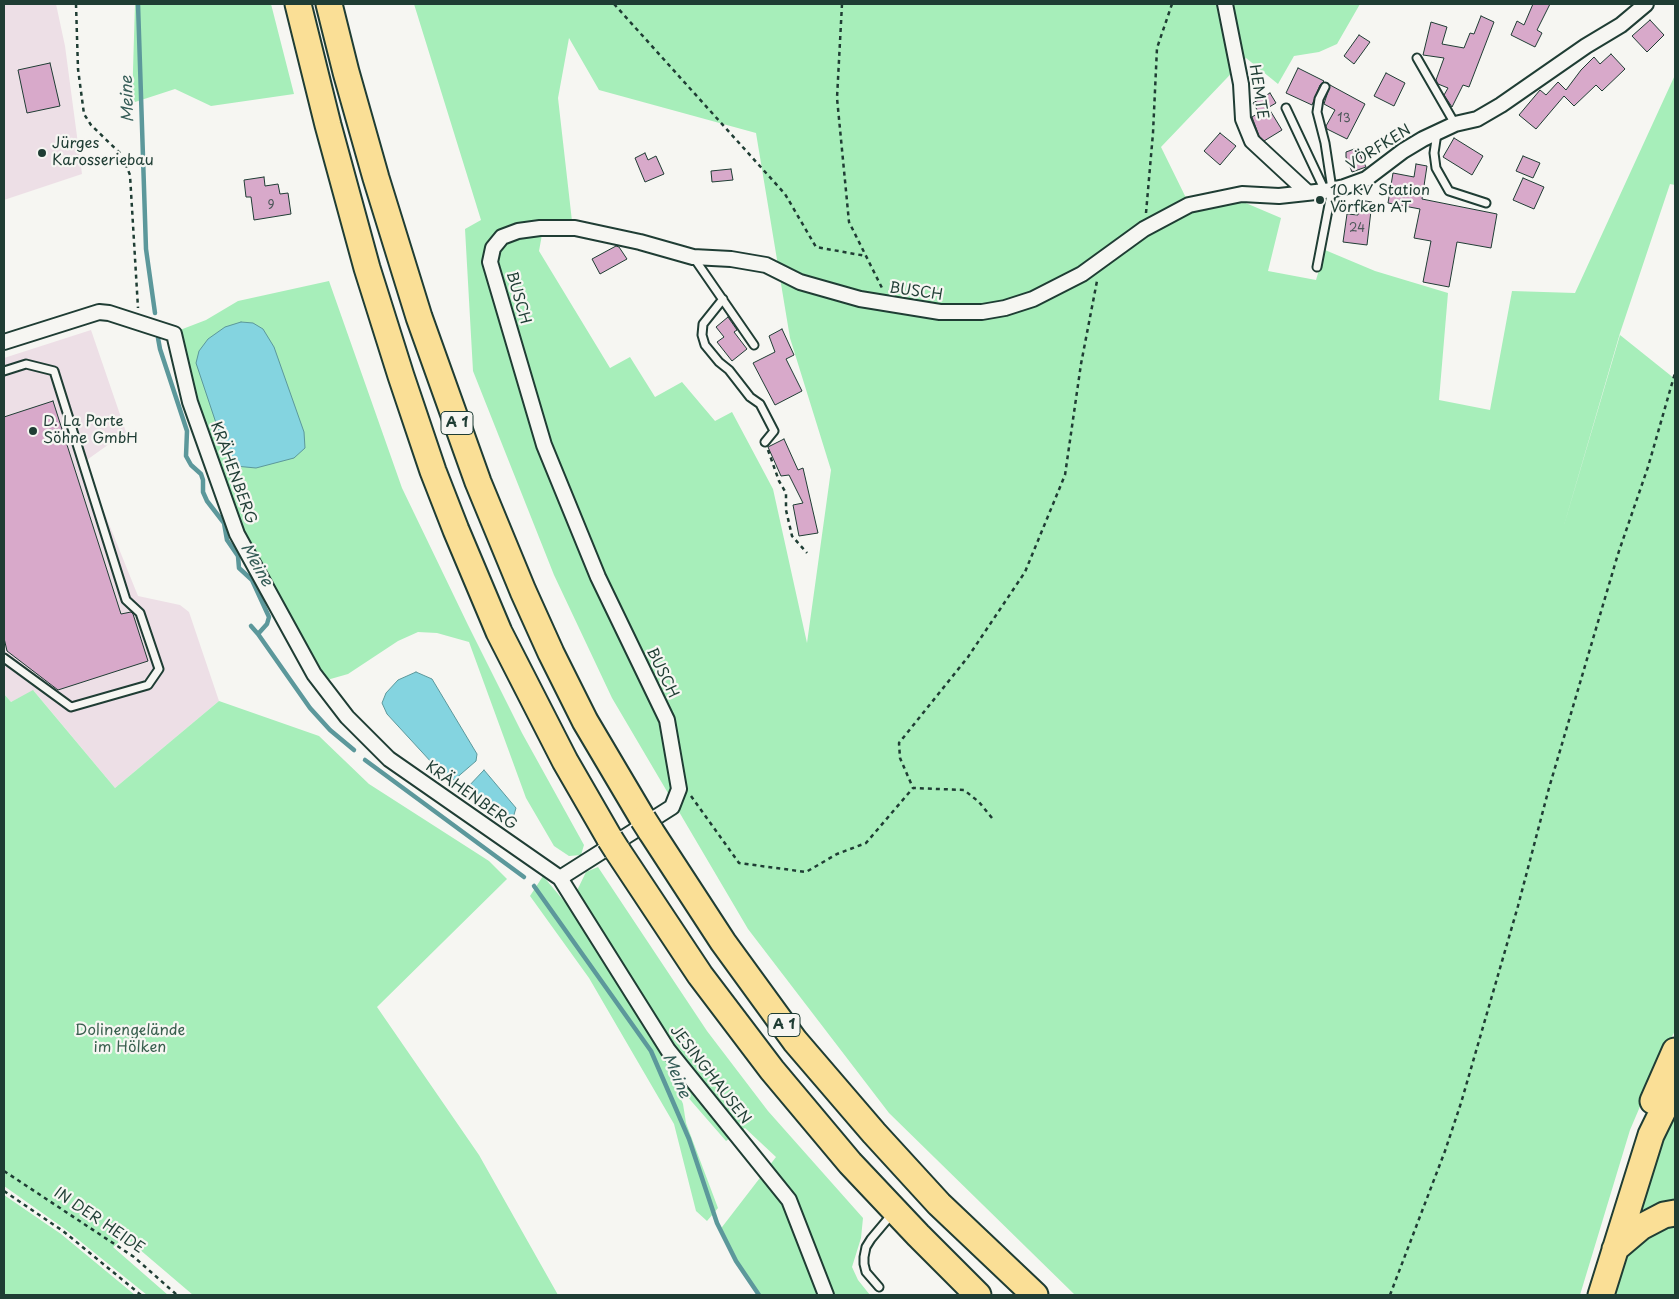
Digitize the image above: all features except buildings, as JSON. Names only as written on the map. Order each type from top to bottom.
[{"type":"highway","name":"A 1","points":[[298,4],[328,125],[367,268],[400,376],[433,471],[500,632],[565,761],[614,844],[700,976],[766,1062],[850,1163],[978,1295]]},
{"type":"highway","name":"A 1","points":[[329,4],[376,178],[419,317],[478,482],[551,654],[586,721],[646,824],[723,942],[796,1040],[874,1133],[933,1197],[974,1239],[1035,1295]]},
{"type":"highway","points":[[1651,1135],[1653,1098],[1675,1051]]},
{"type":"highway","points":[[1602,1295],[1651,1135],[1675,1086]]},
{"type":"highway","points":[[1615,1249],[1641,1227],[1664,1214],[1675,1213]]},
{"type":"street","name":"HEMTE","points":[[1225,4],[1241,84],[1243,119],[1252,141],[1307,192]]},
{"type":"street","name":"VÖRFKEN","points":[[1082,274],[1144,229],[1189,205],[1242,194],[1279,196],[1329,190],[1366,179],[1423,138],[1455,124],[1477,119],[1501,105],[1586,46],[1621,25],[1646,4]]},
{"type":"street","name":"BUSCH","points":[[560,878],[672,807],[679,789],[667,720],[598,577],[544,445],[490,262],[493,248],[502,237],[518,231],[540,228],[574,228],[640,242],[693,257],[731,258],[766,265],[800,282],[860,300],[940,312],[982,312],[1006,308],[1033,299],[1082,274]]},
{"type":"street","name":"KRÄHENBERG","points":[[4,342],[99,312],[109,313],[174,334],[190,402],[237,534],[314,674],[347,717],[390,759],[560,878]]},
{"type":"street","name":"JESINGHAUSEN","points":[[560,878],[668,1050],[789,1200],[826,1295]]},
{"type":"lane","points":[[1417,58],[1455,124]]},
{"type":"lane","points":[[1317,267],[1329,190],[1325,143],[1317,112],[1318,98],[1325,87]]},
{"type":"lane","points":[[1286,108],[1329,190]]},
{"type":"lane","points":[[1437,133],[1434,152],[1436,168],[1449,191],[1486,203]]},
{"type":"lane","points":[[693,257],[754,345]]},
{"type":"lane","points":[[723,299],[703,324],[702,335],[705,345],[719,362],[729,370],[750,397],[760,404],[774,431],[765,442]]},
{"type":"lane","points":[[4,371],[26,364],[54,371],[126,600],[140,613],[159,669],[148,685],[71,708],[4,658]]},
{"type":"lane","points":[[879,1287],[866,1272],[864,1264],[866,1247],[880,1226],[895,1210]]},
{"type":"path","points":[[76,4],[78,69],[84,114],[91,125],[122,155],[130,174],[139,322]]},
{"type":"path","points":[[614,4],[785,194],[816,247],[866,256]]},
{"type":"path","points":[[842,4],[838,108],[849,222],[890,305]]},
{"type":"path","points":[[1144,229],[1153,133],[1157,48],[1172,4]]},
{"type":"path","points":[[913,788],[900,758],[898,743],[968,657],[1025,572],[1066,475],[1081,364],[1098,277]]},
{"type":"path","points":[[1390,1295],[1445,1151],[1461,1103],[1518,906],[1551,780],[1618,554],[1648,467],[1675,373]]},
{"type":"path","points":[[765,442],[779,481],[786,493],[786,510],[792,536],[807,553]]},
{"type":"path","points":[[677,777],[739,863],[806,872],[837,854],[866,842],[913,788]]},
{"type":"path","points":[[913,788],[964,790],[979,802],[992,818]]},
{"type":"path","name":"IN DER HEIDE","points":[[4,1171],[134,1257],[177,1295]]},
{"type":"path","points":[[4,1190],[63,1231],[141,1295]]},
{"type":"shaded area","points":[[4,4],[56,4],[65,46],[82,174],[4,200]]},
{"type":"shaded area","points":[[91,330],[126,432],[84,462],[138,596],[180,605],[189,612],[219,701],[115,788],[34,691],[11,702],[4,694],[4,358]]},
{"type":"green space","points":[[135,4],[271,4],[294,94],[211,106],[175,89],[132,103]]},
{"type":"green space","points":[[414,4],[1360,4],[1337,44],[1319,52],[1294,56],[1278,84],[1246,58],[1161,147],[1188,202],[1241,201],[1281,218],[1268,271],[1316,280],[1325,250],[1375,271],[1448,293],[1439,400],[1490,410],[1512,291],[1575,293],[1675,75],[1675,185],[1670,184],[1620,333],[1562,532],[1620,335],[1675,379],[1675,1031],[1662,1055],[1630,1130],[1580,1295],[1075,1295],[889,1113],[748,929],[612,698],[554,575],[473,371],[465,229],[481,220]],"holes":[[[569,38],[599,90],[756,133],[790,338],[831,470],[807,643],[773,489],[732,412],[715,421],[682,382],[655,397],[630,357],[610,368],[539,251],[543,229],[573,230],[558,98]]]},
{"type":"green space","points":[[329,281],[402,488],[522,733],[584,845],[581,855],[569,856],[554,846],[526,798],[469,642],[437,633],[418,632],[398,641],[348,674],[327,680],[243,528],[220,466],[181,348],[180,330],[206,320],[238,301]]},
{"type":"green space","name":"Dolinengelände im Hölken","points":[[33,690],[115,788],[219,701],[319,736],[369,784],[489,861],[507,879],[377,1007],[479,1155],[558,1295],[193,1295],[125,1237],[113,1247],[168,1295],[147,1295],[65,1229],[4,1186],[4,694],[11,702]]},
{"type":"green space","points":[[598,867],[707,1031],[768,1111],[863,1218],[861,1238],[852,1267],[858,1280],[870,1295],[757,1295],[719,1231],[776,1157],[745,1128],[726,1141],[679,1087],[677,1089],[683,1104],[686,1123],[718,1208],[707,1221],[696,1211],[674,1124],[589,978],[530,896],[543,876],[569,907],[586,872]]},
{"type":"green space","points":[[1675,1100],[1675,1201],[1665,1202],[1647,1211],[1641,1208]]},
{"type":"green space","points":[[4,1195],[61,1234],[135,1295],[4,1295]]},
{"type":"green space","points":[[1675,1222],[1675,1295],[1612,1295],[1627,1254],[1641,1239]]},
{"type":"water","points":[[241,322],[253,323],[263,329],[274,347],[304,432],[305,448],[294,458],[256,468],[235,466],[228,459],[196,363],[199,351],[208,339],[225,327]]},
{"type":"water","points":[[416,672],[432,679],[477,754],[476,761],[454,780],[444,776],[387,714],[382,703],[386,693],[398,680]]},
{"type":"water","points":[[484,770],[516,808],[513,818],[505,822],[466,789]]},
{"type":"waterway","name":"Meine","points":[[138,4],[146,249],[155,313]]},
{"type":"waterway","name":"Meine","points":[[158,338],[187,431],[186,456],[191,465],[201,474],[203,492],[207,501],[224,523],[227,540],[238,556],[239,568],[252,580],[269,617],[267,624],[258,634],[310,708],[330,730],[354,750]]},
{"type":"waterway","points":[[251,626],[258,634]]},
{"type":"waterway","name":"Meine","points":[[365,760],[524,877]]},
{"type":"waterway","name":"Meine","points":[[534,886],[651,1051],[689,1139],[717,1223],[736,1261],[759,1295]]},
{"type":"place","name":"Jürges Karosseriebau","points":[[42,153]]},
{"type":"place","name":"10 KV Station Vörfken AT","points":[[1320,200]]},
{"type":"place","name":"D. La Porte Söhne GmbH","points":[[33,431]]}]
